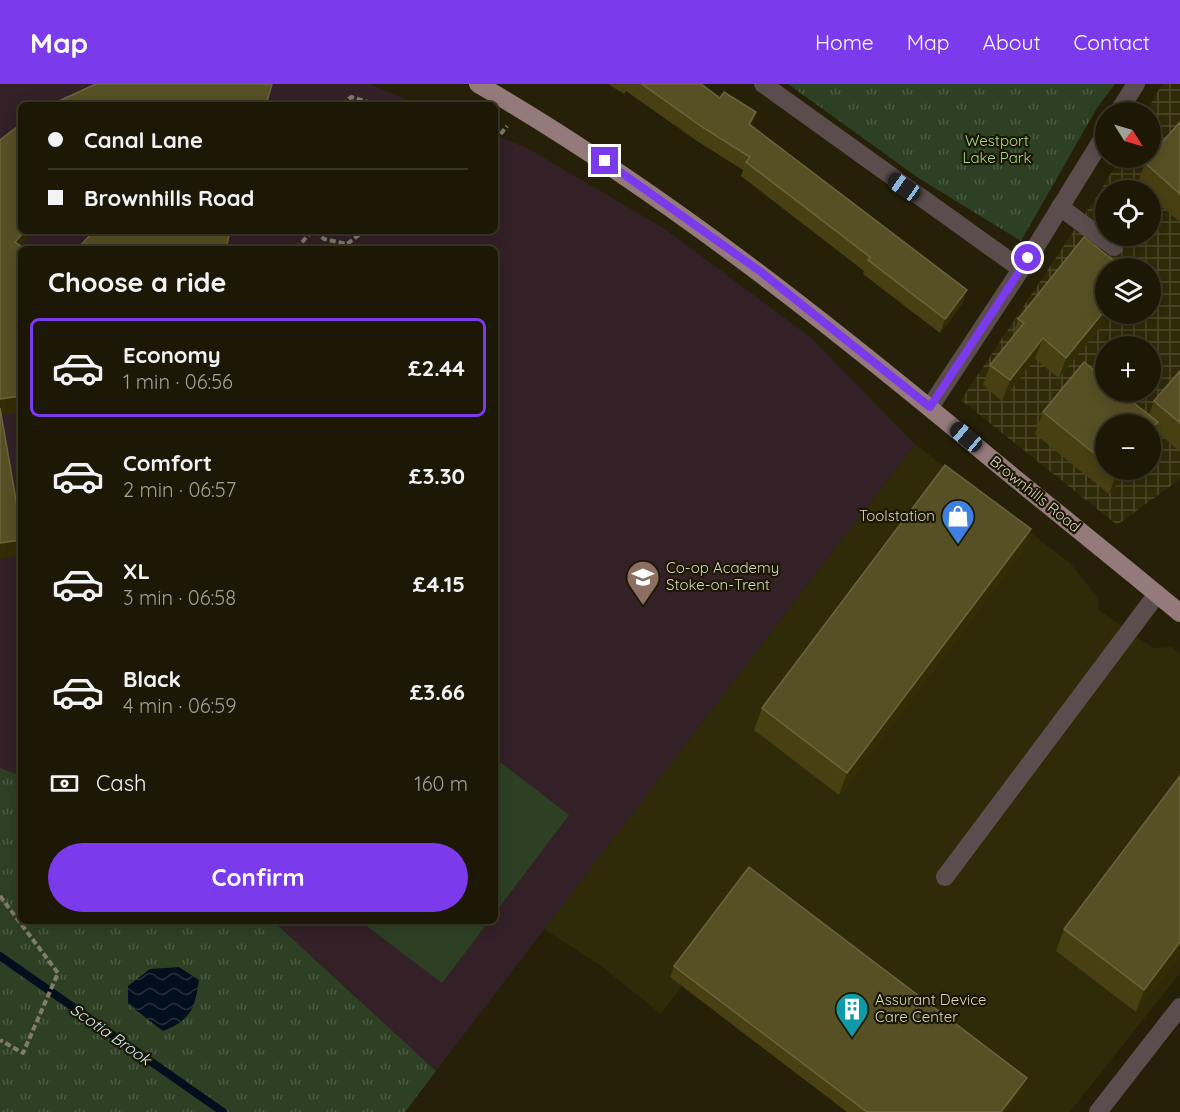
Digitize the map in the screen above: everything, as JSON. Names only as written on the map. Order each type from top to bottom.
[{"type":"main road","name":"Brownhills Road","points":[[478,84],[566,135],[644,187],[761,272],[930,407],[1180,613]]},
{"type":"street","points":[[763,84],[1021,269]]},
{"type":"street","points":[[1124,102],[1136,84]]},
{"type":"street","points":[[930,407],[1021,269],[1095,151]]},
{"type":"street","points":[[1060,207],[1114,247]]},
{"type":"street","points":[[945,877],[1157,594]]},
{"type":"street","points":[[1098,1112],[1180,1007]]},
{"type":"path","points":[[345,102],[351,97],[368,102]]},
{"type":"path","points":[[299,246],[310,234]]},
{"type":"path","points":[[317,234],[324,239],[347,244],[360,234]]},
{"type":"path","points":[[0,896],[18,920]]},
{"type":"path","points":[[0,1040],[23,1053],[58,973],[21,924]]},
{"type":"shaded area","name":"Co-op Academy Stoke-on-Trent","points":[[0,84],[369,84],[414,102],[18,102],[18,234],[498,234],[498,136],[529,149],[665,229],[810,337],[915,444],[436,1071],[276,924],[498,924],[498,246],[18,246],[18,775],[0,768]]},
{"type":"shaded area","points":[[1162,84],[1180,84],[1180,479],[1117,525],[961,400],[1095,199],[1095,246],[1161,246],[1161,180],[1107,180],[1114,168],[1161,168],[1161,102],[1152,102]]},
{"type":"shaded area","points":[[915,444],[1070,563],[1098,598],[1099,610],[1153,648],[1171,647],[1180,653],[1180,973],[1070,1112],[847,1112],[682,986],[661,1014],[601,966],[544,929]]},
{"type":"green space","name":"Westport Lake Park","points":[[788,84],[1115,84],[1102,102],[1095,102],[1095,112],[1021,241],[917,177]]},
{"type":"green space","points":[[498,760],[569,815],[498,909]]},
{"type":"green space","points":[[0,768],[18,775],[18,924],[276,924],[436,1071],[405,1112],[0,1112]]},
{"type":"green space","points":[[364,924],[487,924],[442,983]]},
{"type":"water","points":[[179,967],[199,980],[196,998],[186,1017],[163,1031],[128,1004],[128,986],[150,969]]},
{"type":"building","points":[[96,84],[272,84],[267,102],[57,102]]},
{"type":"building","points":[[642,84],[701,84],[720,98],[724,92],[756,112],[749,124],[967,290],[945,319],[868,260],[870,257],[746,162],[750,157],[702,127]]},
{"type":"building","points":[[1180,122],[1180,194],[1151,168],[1161,168],[1161,144]]},
{"type":"building","points":[[18,126],[18,234],[22,234],[15,242],[21,246],[18,246],[18,396],[0,399],[0,140]]},
{"type":"building","points":[[91,234],[229,234],[227,246],[80,246]]},
{"type":"building","points":[[1084,237],[1110,258],[1095,258],[1095,322],[1066,358],[1043,338],[1010,380],[990,365],[1024,323],[1018,319]]},
{"type":"building","points":[[1084,362],[1095,371],[1095,402],[1133,402],[1148,414],[1095,414],[1095,454],[1043,412]]},
{"type":"building","points":[[1180,371],[1180,423],[1155,402],[1161,402],[1161,393]]},
{"type":"building","points":[[0,408],[18,512],[18,540],[0,543]]},
{"type":"building","points":[[945,465],[1031,529],[847,773],[762,708]]},
{"type":"building","points":[[1180,776],[1180,942],[1144,990],[1064,929]]},
{"type":"building","name":"Assurant Device Care Center","points":[[749,867],[1027,1078],[1001,1112],[867,1112],[674,966]]},
{"type":"waterway","name":"Scotia Brook","points":[[0,956],[223,1112]]},
{"type":"place","name":"Toolstation","points":[[958,545]]},
{"type":"place","name":"Co-op Academy Stoke-on-Trent","points":[[643,606]]},
{"type":"place","name":"Assurant Device Care Center","points":[[852,1038]]},
{"type":"route","points":[[605,161],[761,272],[930,407],[1028,258]]}]
